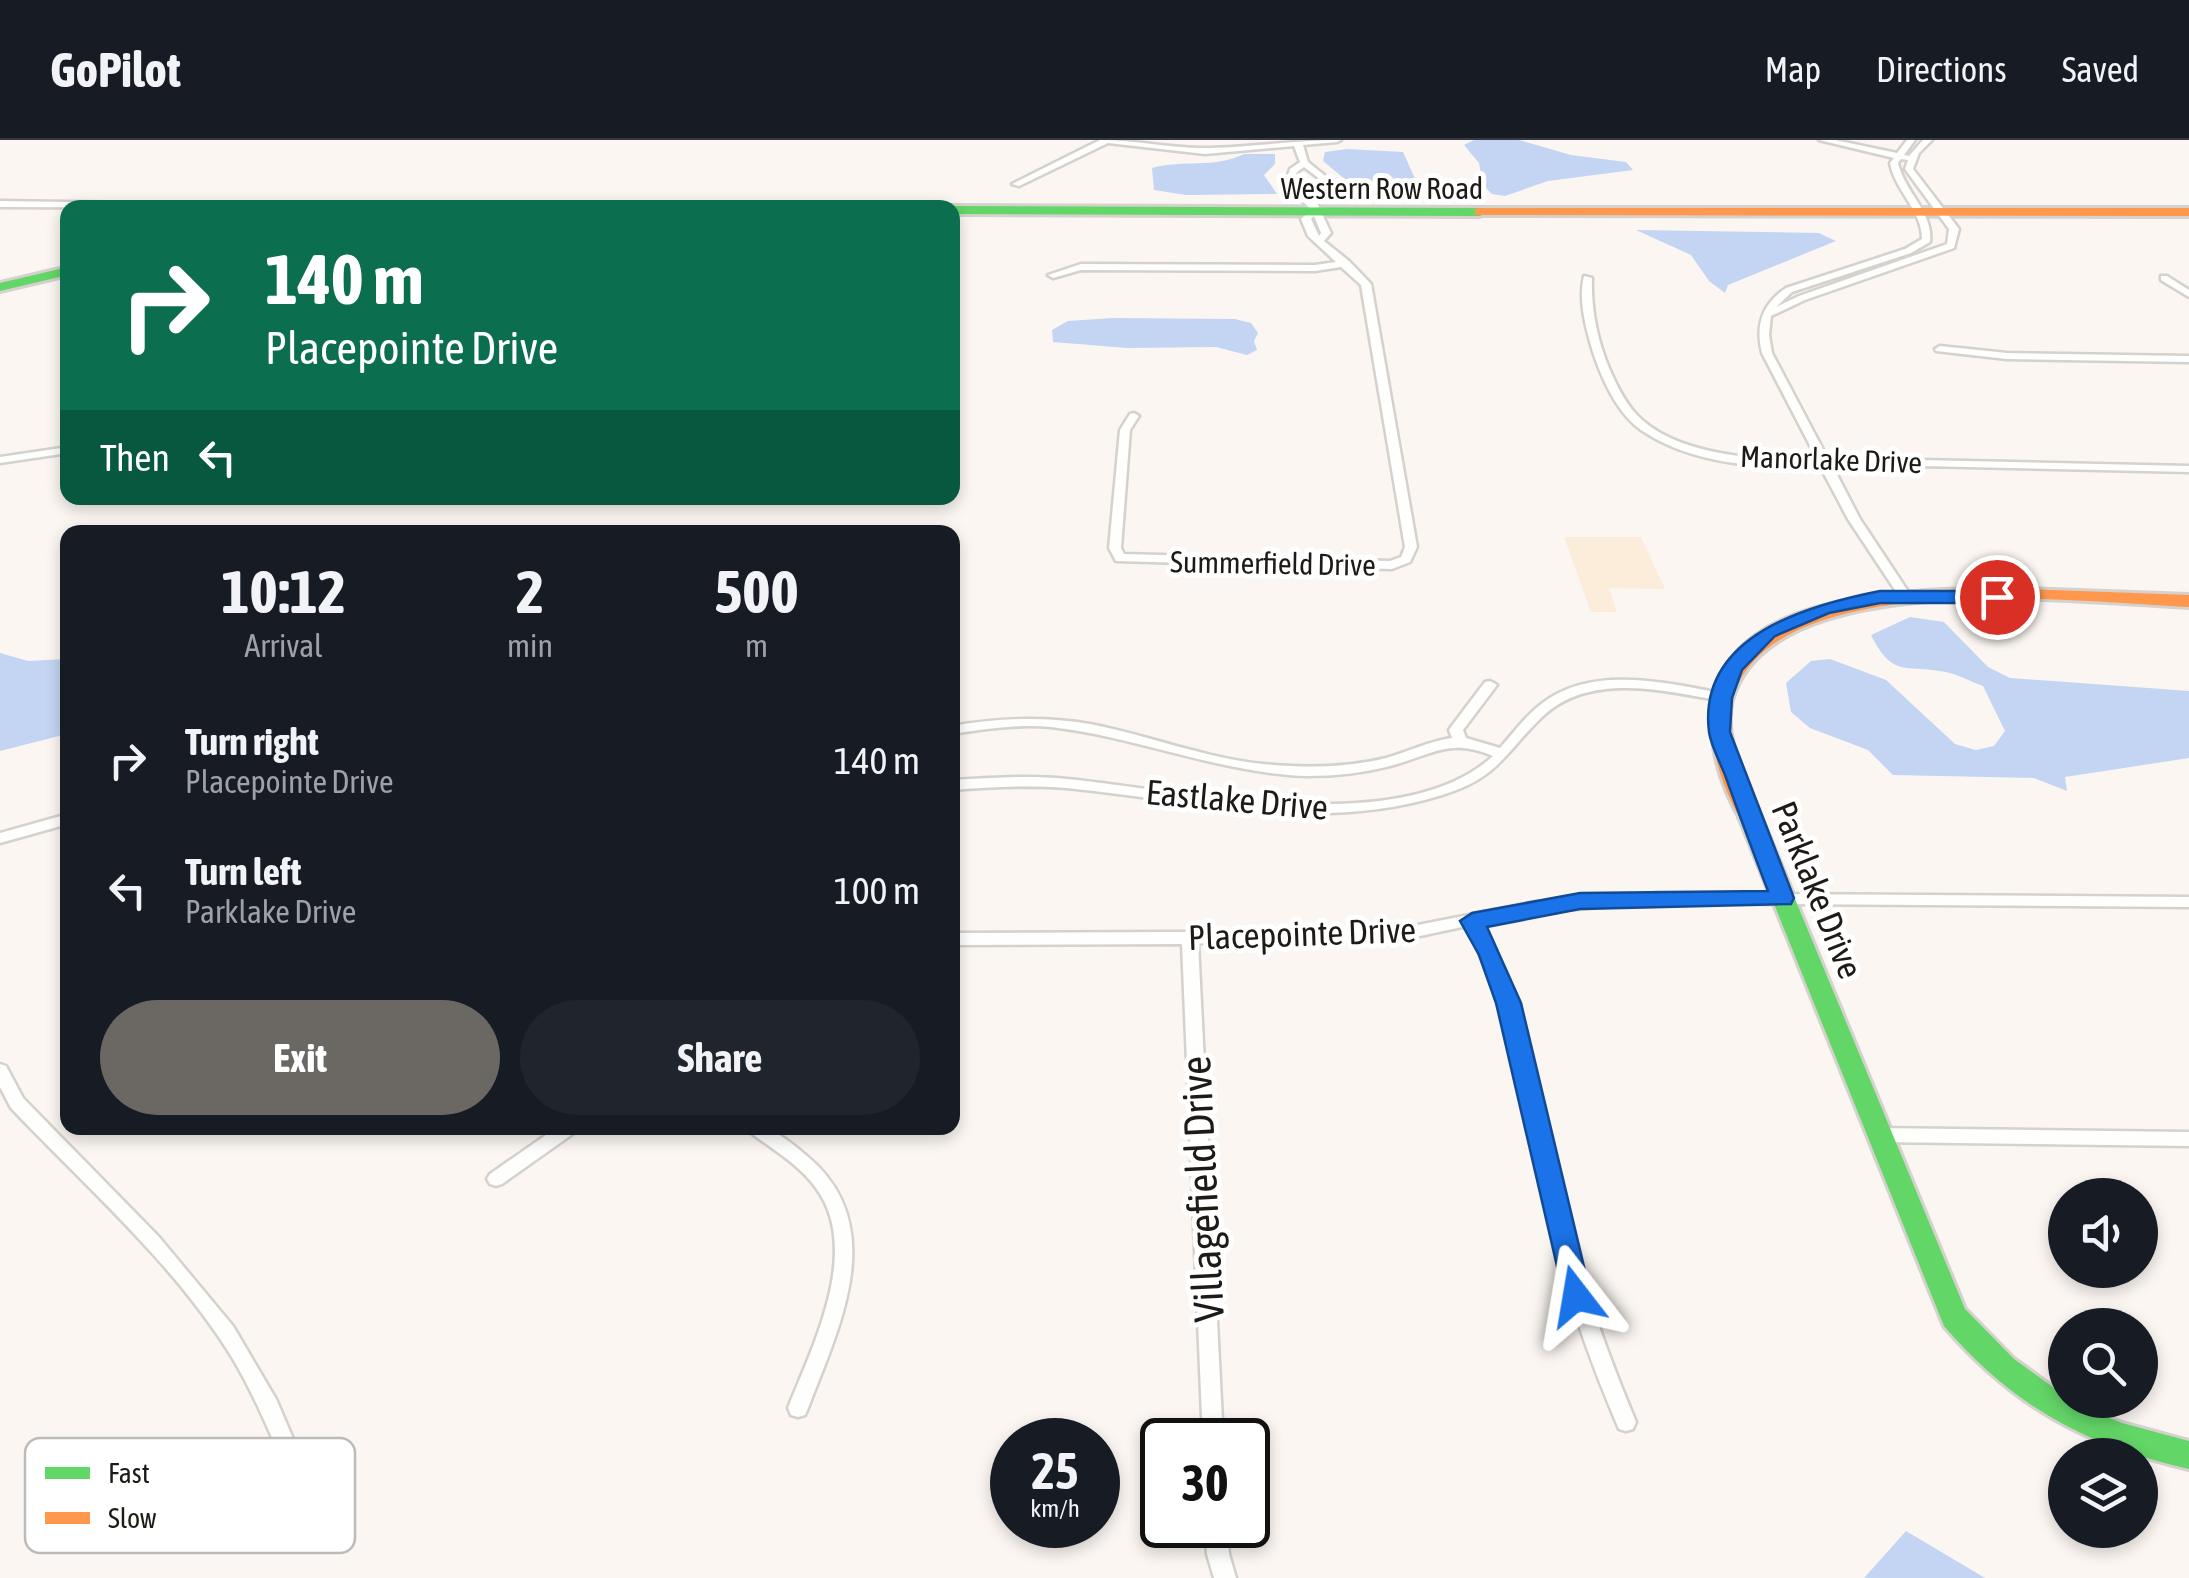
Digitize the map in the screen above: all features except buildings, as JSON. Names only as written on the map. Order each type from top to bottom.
[{"type":"street","points":[[1016,184],[1107,140],[1196,151],[1337,140]]},
{"type":"street","points":[[1823,140],[1912,158]]},
{"type":"street","points":[[1905,596],[1874,553],[1824,461],[1767,353],[1762,329],[1773,302],[1788,290],[1924,243],[1929,233],[1895,178],[1898,156],[1911,140]]},
{"type":"street","points":[[1766,316],[1802,298],[1948,249],[1956,236],[1910,175],[1912,158],[1928,140]]},
{"type":"street","points":[[1298,144],[1304,163],[1325,182],[1315,218]]},
{"type":"street","points":[[1304,163],[1293,171],[1290,181],[1315,218]]},
{"type":"street","points":[[0,204],[60,205]]},
{"type":"street","name":"Western Row Road","points":[[960,210],[1315,218]]},
{"type":"street","name":"Western Row Road","points":[[960,218],[1315,218],[1786,211],[1811,215],[2189,216]]},
{"type":"street","name":"Summerfield Drive","points":[[1134,416],[1125,430],[1115,548],[1120,558],[1392,565],[1406,559],[1411,547],[1366,284],[1315,218]]},
{"type":"street","points":[[1053,275],[1081,268],[1316,268],[1346,263]]},
{"type":"street","points":[[0,287],[60,273]]},
{"type":"street","name":"Manorlake Drive","points":[[1587,278],[1589,322],[1617,396],[1632,418],[1674,443],[1720,456],[2189,469]]},
{"type":"street","points":[[2164,278],[2189,294]]},
{"type":"street","points":[[1940,349],[2008,356],[2189,360]]},
{"type":"street","points":[[0,460],[60,451]]},
{"type":"street","points":[[1722,698],[1733,668],[1768,632],[1824,608],[1905,596],[2189,601]]},
{"type":"street","name":"Eastlake Drive","points":[[960,785],[1036,781],[1270,808],[1344,809],[1413,799],[1451,787],[1482,771],[1542,708],[1584,689],[1638,684],[1722,698]]},
{"type":"street","points":[[1460,741],[1456,730],[1490,685]]},
{"type":"street","name":"Parklake Drive","points":[[1722,698],[1719,732],[1727,760],[1945,1299],[1982,1352],[2038,1398],[2081,1424],[2128,1443],[2189,1455]]},
{"type":"street","points":[[960,729],[1002,721],[1056,720],[1109,730],[1228,764],[1302,771],[1374,765],[1460,741],[1501,754]]},
{"type":"street","points":[[0,838],[60,821]]},
{"type":"street","name":"Placepointe Drive","points":[[960,939],[1387,937],[1580,901],[1782,898],[2189,902]]},
{"type":"street","points":[[1472,921],[1491,955],[1508,1003],[1576,1296],[1626,1422]]},
{"type":"street","name":"Villagefield Drive","points":[[1190,939],[1212,1418]]},
{"type":"street","points":[[0,1071],[17,1104],[59,1133]]},
{"type":"street","points":[[61,1135],[225,1331],[253,1374],[282,1438]]},
{"type":"street","points":[[496,1180],[558,1135]]},
{"type":"street","points":[[765,1135],[820,1180],[836,1206],[844,1236],[838,1286],[798,1408]]},
{"type":"street","points":[[1877,1136],[2189,1138]]},
{"type":"street","points":[[1218,1548],[1225,1578]]},
{"type":"street","points":[[1212,1578],[1218,1554]]},
{"type":"shaded area","points":[[1564,537],[1641,537],[1665,589],[1609,588],[1617,612],[1591,612]]},
{"type":"water","points":[[1474,140],[1519,140],[1571,155],[1626,162],[1633,170],[1548,181],[1505,196],[1492,194],[1483,185],[1479,163],[1464,145]]},
{"type":"water","points":[[1325,152],[1403,152],[1420,190],[1389,196],[1336,192],[1347,181],[1323,161]]},
{"type":"water","points":[[1244,154],[1275,154],[1275,164],[1264,175],[1277,194],[1186,195],[1154,190],[1152,168],[1221,161]]},
{"type":"water","points":[[1636,230],[1819,233],[1836,241],[1728,285],[1725,293],[1709,281],[1691,255]]},
{"type":"water","points":[[1235,319],[1251,323],[1258,333],[1254,341],[1257,350],[1247,355],[1216,347],[1127,348],[1053,342],[1052,330],[1068,321]]},
{"type":"water","points":[[1910,617],[1944,622],[1988,667],[2010,678],[2189,691],[2189,758],[2065,777],[2067,791],[2034,778],[1893,775],[1868,750],[1810,728],[1791,712],[1786,683],[1811,661],[1830,659],[1886,680],[1955,744],[1976,750],[1994,746],[2005,731],[1983,686],[1950,673],[1902,667],[1879,649],[1871,635]]},
{"type":"water","points":[[0,653],[28,661],[60,659],[60,736],[0,751]]},
{"type":"water","points":[[1906,1531],[1985,1578],[1864,1578]]},
{"type":"traffic: fast","points":[[960,210],[1480,212]]},
{"type":"traffic: fast","points":[[0,287],[60,273]]},
{"type":"traffic: fast","points":[[1750,817],[1954,1317],[2003,1369],[2058,1408],[2120,1437],[2189,1455]]},
{"type":"traffic: slow","points":[[1480,212],[2189,212]]},
{"type":"traffic: slow","points":[[1750,817],[1724,745],[1722,700],[1746,654],[1791,623],[1853,605],[1925,596],[2000,593],[2189,601]]},
{"type":"route","points":[[1576,1296],[1508,1003],[1491,955],[1472,921],[1580,901],[1782,898],[1719,732],[1723,691],[1733,668],[1768,632],[1824,608],[1880,597],[1997,597]]}]
